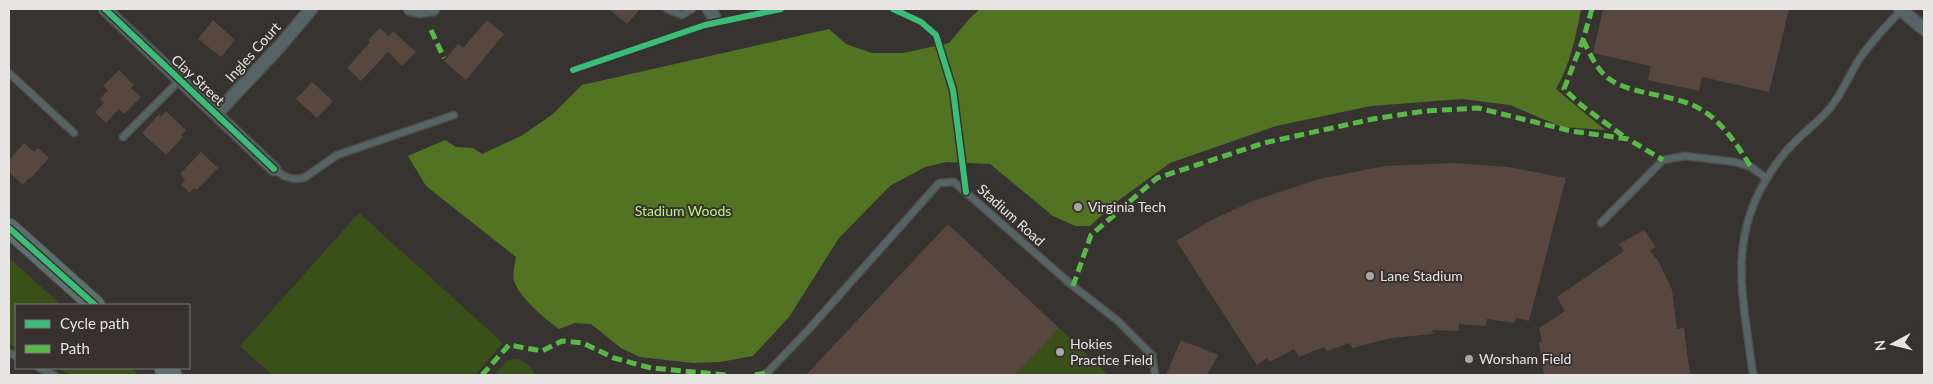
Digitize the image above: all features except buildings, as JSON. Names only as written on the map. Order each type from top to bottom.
[{"type":"main road","points":[[9,228],[94,304]]},
{"type":"street","name":"Clay Street","points":[[104,9],[274,169]]},
{"type":"street","name":"Ingles Court","points":[[216,114],[280,46],[311,9]]},
{"type":"street","points":[[410,9],[419,11],[433,9]]},
{"type":"street","points":[[1901,9],[1924,29]]},
{"type":"lane","points":[[667,9],[682,15],[692,9]]},
{"type":"lane","points":[[1753,375],[1741,263],[1742,241],[1747,220],[1766,178],[1785,153],[1831,106],[1872,41],[1901,9]]},
{"type":"lane","points":[[9,73],[74,133]]},
{"type":"lane","points":[[122,137],[180,80]]},
{"type":"lane","points":[[274,169],[294,180],[304,178],[336,155],[454,115]]},
{"type":"lane","points":[[1600,223],[1663,160],[1686,156],[1735,162],[1751,167],[1766,178]]},
{"type":"lane","name":"Stadium Road","points":[[765,375],[810,328],[939,183],[954,182],[1073,286],[1118,321],[1152,355],[1155,375]]},
{"type":"lane","points":[[41,369],[54,375]]},
{"type":"green space","name":"Stadium Woods","points":[[980,9],[1581,9],[1569,60],[1556,89],[1605,130],[1562,127],[1510,105],[1462,99],[1371,106],[1276,126],[1170,163],[1115,203],[1090,226],[1075,226],[1053,216],[990,164],[947,162],[925,167],[890,186],[839,238],[789,317],[753,356],[720,362],[693,363],[640,357],[621,348],[591,324],[575,323],[559,329],[547,320],[521,294],[513,275],[516,257],[426,186],[408,156],[445,140],[456,147],[473,148],[482,154],[521,136],[553,114],[582,85],[829,29],[846,44],[872,53],[903,53],[949,43]]},
{"type":"green space","points":[[359,213],[503,343],[475,375],[272,375],[240,346]]},
{"type":"green space","points":[[9,258],[60,304],[15,304],[15,347],[9,344]]},
{"type":"green space","name":"Hokies Practice Field","points":[[1059,328],[1108,375],[1015,375]]},
{"type":"green space","points":[[515,359],[527,364],[535,375],[494,375],[507,361]]},
{"type":"green space","points":[[59,369],[132,369],[139,375],[71,375]]},
{"type":"marked path","points":[[1592,9],[1583,40],[1564,89],[1581,105],[1626,138]]},
{"type":"marked path","points":[[431,30],[444,58]]},
{"type":"marked path","points":[[1583,40],[1600,70],[1618,84],[1641,92],[1691,104],[1710,115],[1730,136],[1751,167]]},
{"type":"marked path","points":[[1073,286],[1091,235],[1157,178],[1264,143],[1373,119],[1425,111],[1478,108],[1571,131],[1628,139],[1663,160]]},
{"type":"marked path","points":[[482,375],[509,345],[542,351],[562,341],[583,343],[614,358],[651,368],[727,375]]},
{"type":"marked path","points":[[755,375],[770,372]]},
{"type":"cycle path","points":[[105,9],[274,169]]},
{"type":"cycle path","points":[[573,70],[705,25],[781,9]]},
{"type":"cycle path","points":[[893,9],[921,22],[936,35],[953,90],[966,192]]},
{"type":"cycle path","points":[[9,228],[94,304]]},
{"type":"place","name":"Virginia Tech","points":[[1078,207]]},
{"type":"place","name":"Lane Stadium","points":[[1370,276]]},
{"type":"place","name":"Hokies Practice Field","points":[[1060,352]]},
{"type":"place","name":"Worsham Field","points":[[1469,359]]}]
